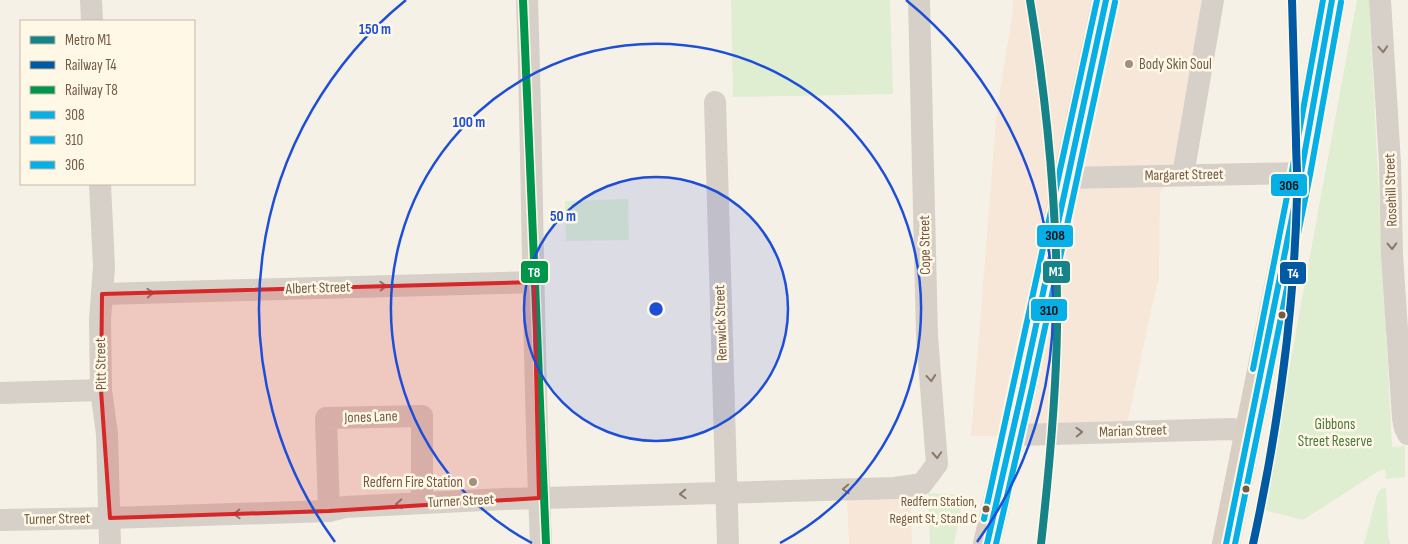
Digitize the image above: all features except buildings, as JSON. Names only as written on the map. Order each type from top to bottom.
[{"type":"main road","points":[[987,544],[1106,0]]},
{"type":"main road","points":[[1226,544],[1301,174],[1332,0]]},
{"type":"street","points":[[91,0],[92,20]]},
{"type":"street","points":[[527,0],[541,544]]},
{"type":"street","name":"Cope Street","points":[[919,0],[927,336],[938,464],[922,484]]},
{"type":"street","points":[[1183,175],[1213,0]]},
{"type":"street","name":"Rosehill Street","points":[[1380,0],[1400,381],[1405,428],[1408,434]]},
{"type":"street","name":"Renwick Street","points":[[714,102],[728,544]]},
{"type":"street","name":"Margaret Street","points":[[1067,178],[1301,174]]},
{"type":"street","name":"Pitt Street","points":[[100,185],[104,267],[100,320],[101,390],[107,434],[110,544]]},
{"type":"street","name":"Albert Street","points":[[102,294],[534,282]]},
{"type":"street","points":[[0,393],[101,390]]},
{"type":"street","name":"Jones Lane","points":[[329,511],[326,418],[422,416],[422,503]]},
{"type":"street","name":"Marian Street","points":[[1012,434],[1233,429],[1242,434],[1248,443]]},
{"type":"street","name":"Turner Street","points":[[0,520],[329,511],[345,507],[422,503],[895,488],[922,484]]},
{"type":"highlighted area","points":[[534,282],[539,498],[329,511],[110,518],[101,390],[102,294]]},
{"type":"shaded area","points":[[1013,0],[1210,0],[1177,167],[1160,193],[1159,278],[1128,421],[1037,424],[1018,436],[971,436],[997,108],[1012,17]]},
{"type":"shaded area","points":[[911,497],[912,544],[849,544],[847,499]]},
{"type":"green space","points":[[731,0],[890,0],[893,94],[733,97]]},
{"type":"green space","name":"Gibbons Street Reserve","points":[[1357,0],[1369,0],[1392,447],[1405,446],[1405,477],[1386,479],[1385,469],[1379,471],[1303,520],[1260,509],[1277,435]]},
{"type":"green space","points":[[628,199],[629,240],[566,241],[565,201]]},
{"type":"green space","points":[[1386,487],[1390,544],[1364,544],[1377,495],[1380,490]]},
{"type":"green space","points":[[928,493],[964,495],[954,544],[930,544]]},
{"type":"metro line","name":"M1","points":[[1030,0],[1051,164],[1057,287],[1054,409],[1041,544]]},
{"type":"rail line","name":"T8","points":[[523,0],[546,544]]},
{"type":"rail line","name":"T4","points":[[1253,544],[1277,414],[1292,284],[1297,182],[1292,0]]},
{"type":"transit line","name":"306","points":[[984,519],[1097,0]]},
{"type":"transit line","name":"308","points":[[987,544],[1106,0]]},
{"type":"transit line","name":"306","points":[[1253,369],[1323,0]]},
{"type":"transit line","name":"308","points":[[1226,544],[1301,173],[1332,0]]},
{"type":"transit line","name":"310","points":[[996,544],[1032,388],[1115,2]]},
{"type":"transit line","name":"310","points":[[1235,544],[1310,175],[1341,2]]},
{"type":"place","name":"Body Skin Soul","points":[[1129,64]]},
{"type":"place","name":"Redfern Fire Station","points":[[473,482]]},
{"type":"place","name":"Redfern Station, Regent St, Stand C","points":[[986,509]]}]
